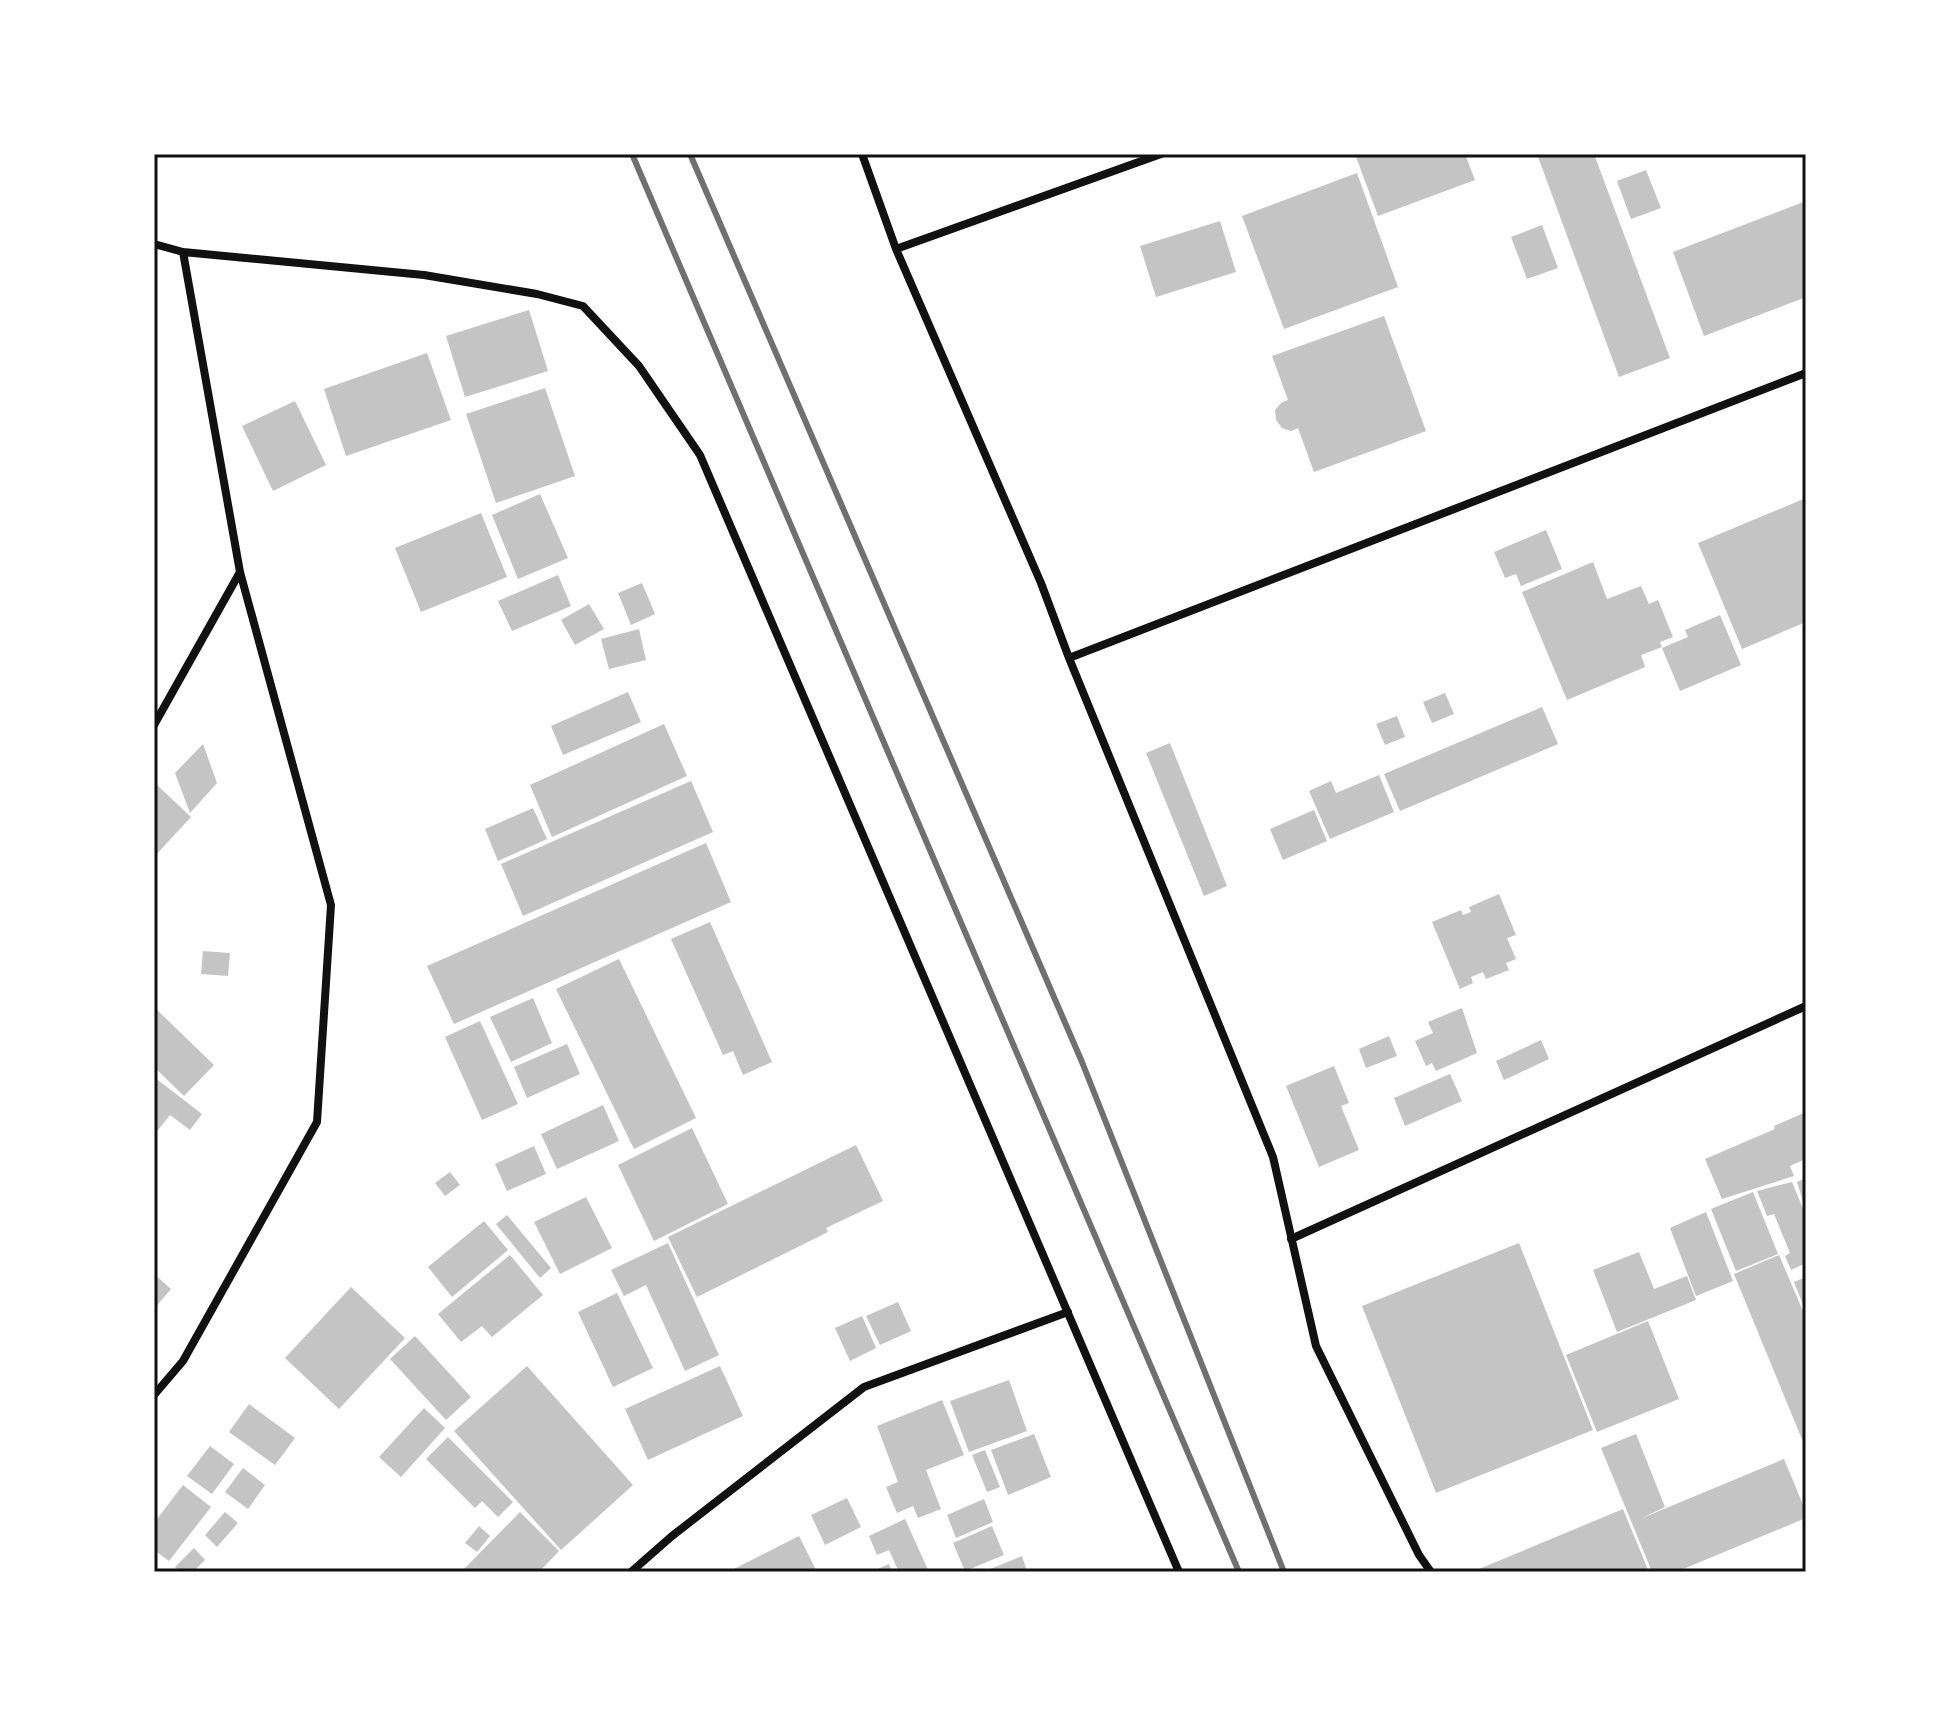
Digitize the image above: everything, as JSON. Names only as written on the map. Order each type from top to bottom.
[{"type":"street","points":[[862,154],[896,249],[1041,583],[1273,1157],[1316,1346],[1419,1555],[1431,1572]]},
{"type":"street","points":[[896,249],[1161,154]]},
{"type":"street","points":[[154,244],[183,252],[424,275],[537,294],[583,306],[639,366],[700,455],[1179,1572]]},
{"type":"street","points":[[154,1395],[183,1361],[317,1122],[331,905],[240,572],[183,252]]},
{"type":"street","points":[[1069,658],[1806,373]]},
{"type":"street","points":[[154,725],[240,572]]},
{"type":"street","points":[[1291,1239],[1806,1006]]},
{"type":"street","points":[[631,1572],[672,1536],[864,1387],[1068,1312]]},
{"type":"building","points":[[1355,154],[1465,154],[1475,180],[1378,216]]},
{"type":"building","points":[[1537,154],[1594,154],[1670,358],[1619,377]]},
{"type":"building","points":[[1646,170],[1661,208],[1631,219],[1617,181]]},
{"type":"building","points":[[1357,173],[1398,287],[1284,329],[1242,216]]},
{"type":"building","points":[[1806,201],[1806,297],[1704,336],[1673,252]]},
{"type":"building","points":[[1220,221],[1236,272],[1156,297],[1140,246]]},
{"type":"building","points":[[1542,225],[1558,268],[1527,279],[1511,237]]},
{"type":"building","points":[[529,310],[548,371],[465,397],[446,336]]},
{"type":"building","points":[[1384,316],[1426,431],[1314,472],[1298,428],[1291,431],[1282,428],[1276,420],[1275,410],[1288,400],[1272,356]]},
{"type":"building","points":[[427,353],[451,420],[346,456],[324,389]]},
{"type":"building","points":[[545,388],[575,476],[496,503],[466,414]]},
{"type":"building","points":[[295,401],[326,465],[273,491],[242,426]]},
{"type":"building","points":[[540,494],[568,558],[518,579],[492,515]]},
{"type":"building","points":[[1806,498],[1806,622],[1742,649],[1698,543]]},
{"type":"building","points":[[481,513],[507,577],[421,612],[395,548]]},
{"type":"building","points":[[1546,530],[1562,569],[1521,586],[1516,574],[1505,578],[1494,552]]},
{"type":"building","points":[[1593,562],[1607,599],[1641,586],[1649,604],[1658,600],[1673,637],[1660,642],[1662,647],[1641,655],[1645,667],[1567,700],[1522,592]]},
{"type":"building","points":[[558,575],[571,606],[512,631],[498,601]]},
{"type":"building","points":[[642,583],[655,614],[631,625],[618,593]]},
{"type":"building","points":[[589,604],[604,629],[575,645],[561,620]]},
{"type":"building","points":[[1720,615],[1741,665],[1680,691],[1662,648],[1688,637],[1685,630]]},
{"type":"building","points":[[639,629],[646,660],[609,669],[601,639]]},
{"type":"building","points":[[628,692],[641,722],[563,755],[551,726]]},
{"type":"building","points":[[1445,693],[1454,714],[1432,723],[1423,702]]},
{"type":"building","points":[[1542,707],[1558,744],[1400,811],[1384,774]]},
{"type":"building","points":[[1397,716],[1405,737],[1385,745],[1376,724]]},
{"type":"building","points":[[664,724],[687,776],[552,837],[530,785]]},
{"type":"building","points":[[1170,743],[1227,886],[1204,896],[1146,753]]},
{"type":"building","points":[[203,744],[217,783],[190,813],[175,773]]},
{"type":"building","points":[[1379,775],[1394,812],[1330,839],[1309,791],[1331,781],[1336,793]]},
{"type":"building","points":[[691,781],[713,832],[523,916],[501,864]]},
{"type":"building","points":[[156,784],[191,817],[154,857],[154,786]]},
{"type":"building","points":[[533,808],[547,839],[498,861],[485,829]]},
{"type":"building","points":[[1314,810],[1327,841],[1283,860],[1270,829]]},
{"type":"building","points":[[706,843],[731,902],[454,1024],[427,966]]},
{"type":"building","points":[[1499,894],[1516,935],[1507,938],[1516,959],[1506,963],[1509,970],[1486,979],[1483,972],[1471,977],[1473,983],[1460,989],[1432,922],[1461,910],[1463,915],[1471,912],[1469,907]]},
{"type":"building","points":[[710,922],[772,1062],[743,1075],[733,1051],[723,1055],[671,939]]},
{"type":"building","points":[[203,951],[230,953],[228,976],[201,974]]},
{"type":"building","points":[[619,959],[696,1118],[634,1149],[556,989]]},
{"type":"building","points":[[533,998],[552,1043],[511,1062],[490,1017]]},
{"type":"building","points":[[154,1007],[214,1065],[184,1096],[154,1067]]},
{"type":"building","points":[[1462,1008],[1477,1053],[1436,1071],[1432,1063],[1426,1066],[1415,1041],[1433,1033],[1428,1022]]},
{"type":"building","points":[[480,1021],[518,1104],[482,1120],[445,1037]]},
{"type":"building","points":[[1389,1036],[1397,1056],[1366,1068],[1359,1049]]},
{"type":"building","points":[[1541,1040],[1549,1059],[1504,1080],[1496,1061]]},
{"type":"building","points":[[567,1044],[580,1074],[527,1098],[514,1067]]},
{"type":"building","points":[[1334,1066],[1349,1103],[1341,1106],[1359,1150],[1319,1167],[1286,1086]]},
{"type":"building","points":[[1450,1074],[1462,1101],[1405,1126],[1394,1098]]},
{"type":"building","points":[[154,1077],[202,1114],[190,1130],[170,1115],[158,1130],[154,1126]]},
{"type":"building","points":[[603,1105],[619,1141],[557,1169],[541,1134]]},
{"type":"building","points":[[1806,1112],[1806,1168],[1803,1160],[1790,1166],[1794,1176],[1722,1199],[1705,1159]]},
{"type":"building","points":[[692,1128],[728,1204],[654,1241],[618,1165]]},
{"type":"building","points":[[856,1145],[883,1201],[697,1297],[668,1237]]},
{"type":"building","points":[[534,1146],[546,1174],[507,1191],[495,1164]]},
{"type":"building","points":[[450,1172],[460,1185],[445,1196],[435,1183]]},
{"type":"building","points":[[1806,1178],[1806,1211],[1797,1182]]},
{"type":"building","points":[[1792,1182],[1806,1216],[1806,1263],[1791,1270],[1785,1256],[1790,1253],[1774,1214],[1767,1216],[1757,1191]]},
{"type":"building","points":[[1753,1192],[1778,1254],[1736,1271],[1711,1209]]},
{"type":"building","points":[[586,1197],[612,1248],[560,1274],[534,1222]]},
{"type":"building","points":[[1706,1212],[1733,1281],[1696,1296],[1670,1228]]},
{"type":"building","points":[[507,1215],[551,1268],[540,1278],[496,1224]]},
{"type":"building","points":[[484,1221],[508,1250],[452,1297],[428,1267]]},
{"type":"building","points":[[668,1243],[719,1355],[685,1371],[646,1285],[624,1296],[611,1270]]},
{"type":"building","points":[[1519,1243],[1593,1430],[1436,1493],[1362,1306]]},
{"type":"building","points":[[1639,1252],[1654,1289],[1687,1276],[1696,1300],[1617,1332],[1593,1270]]},
{"type":"building","points":[[510,1255],[543,1295],[492,1337],[482,1326],[461,1342],[438,1314]]},
{"type":"building","points":[[1779,1255],[1806,1318],[1806,1449],[1734,1274]]},
{"type":"building","points":[[154,1274],[171,1289],[154,1309]]},
{"type":"building","points":[[1806,1277],[1806,1312],[1794,1282]]},
{"type":"building","points":[[351,1287],[405,1338],[339,1409],[285,1358]]},
{"type":"building","points":[[617,1293],[653,1368],[613,1387],[578,1312]]},
{"type":"building","points":[[898,1302],[911,1331],[880,1345],[866,1316]]},
{"type":"building","points":[[862,1316],[876,1348],[850,1361],[835,1328]]},
{"type":"building","points":[[1648,1321],[1679,1399],[1597,1432],[1566,1355]]},
{"type":"building","points":[[415,1336],[471,1397],[446,1420],[390,1359]]},
{"type":"building","points":[[527,1366],[633,1485],[561,1550],[454,1431]]},
{"type":"building","points":[[720,1366],[743,1416],[648,1460],[625,1409]]},
{"type":"building","points":[[1009,1380],[1027,1431],[969,1452],[950,1401]]},
{"type":"building","points":[[942,1400],[964,1455],[926,1470],[941,1509],[918,1518],[913,1506],[897,1513],[886,1487],[898,1482],[877,1426]]},
{"type":"building","points":[[249,1404],[295,1438],[275,1465],[229,1432]]},
{"type":"building","points":[[424,1408],[445,1428],[401,1477],[379,1457]]},
{"type":"building","points":[[1034,1434],[1051,1477],[1008,1495],[991,1450]]},
{"type":"building","points":[[1636,1434],[1665,1507],[1640,1519],[1784,1459],[1806,1518],[1676,1572],[1652,1572],[1601,1448]]},
{"type":"building","points":[[448,1437],[513,1502],[498,1517],[482,1501],[475,1508],[426,1459]]},
{"type":"building","points":[[210,1446],[234,1464],[212,1494],[187,1476]]},
{"type":"building","points":[[985,1450],[1000,1487],[987,1492],[972,1455]]},
{"type":"building","points":[[243,1468],[265,1485],[248,1509],[225,1492]]},
{"type":"building","points":[[183,1485],[211,1507],[169,1561],[154,1550],[154,1523]]},
{"type":"building","points":[[847,1498],[861,1527],[825,1545],[811,1515]]},
{"type":"building","points":[[984,1499],[993,1522],[956,1538],[947,1515]]},
{"type":"building","points":[[1623,1509],[1649,1572],[1472,1572]]},
{"type":"building","points":[[225,1512],[238,1523],[217,1547],[205,1535]]},
{"type":"building","points":[[520,1512],[559,1551],[539,1572],[461,1572]]},
{"type":"building","points":[[905,1519],[929,1572],[899,1572],[889,1550],[877,1555],[869,1536]]},
{"type":"building","points":[[479,1526],[490,1536],[477,1552],[465,1543]]},
{"type":"building","points":[[992,1526],[1004,1555],[965,1571],[953,1543]]},
{"type":"building","points":[[799,1536],[817,1572],[728,1572]]},
{"type":"building","points":[[194,1548],[205,1560],[193,1572],[180,1572],[175,1567]]},
{"type":"building","points":[[1022,1556],[1027,1571],[983,1572]]},
{"type":"building","points":[[889,1564],[892,1572],[871,1572]]},
{"type":"railway","points":[[632,154],[1239,1572]]},
{"type":"railway","points":[[690,154],[1082,1062],[1284,1572]]}]
